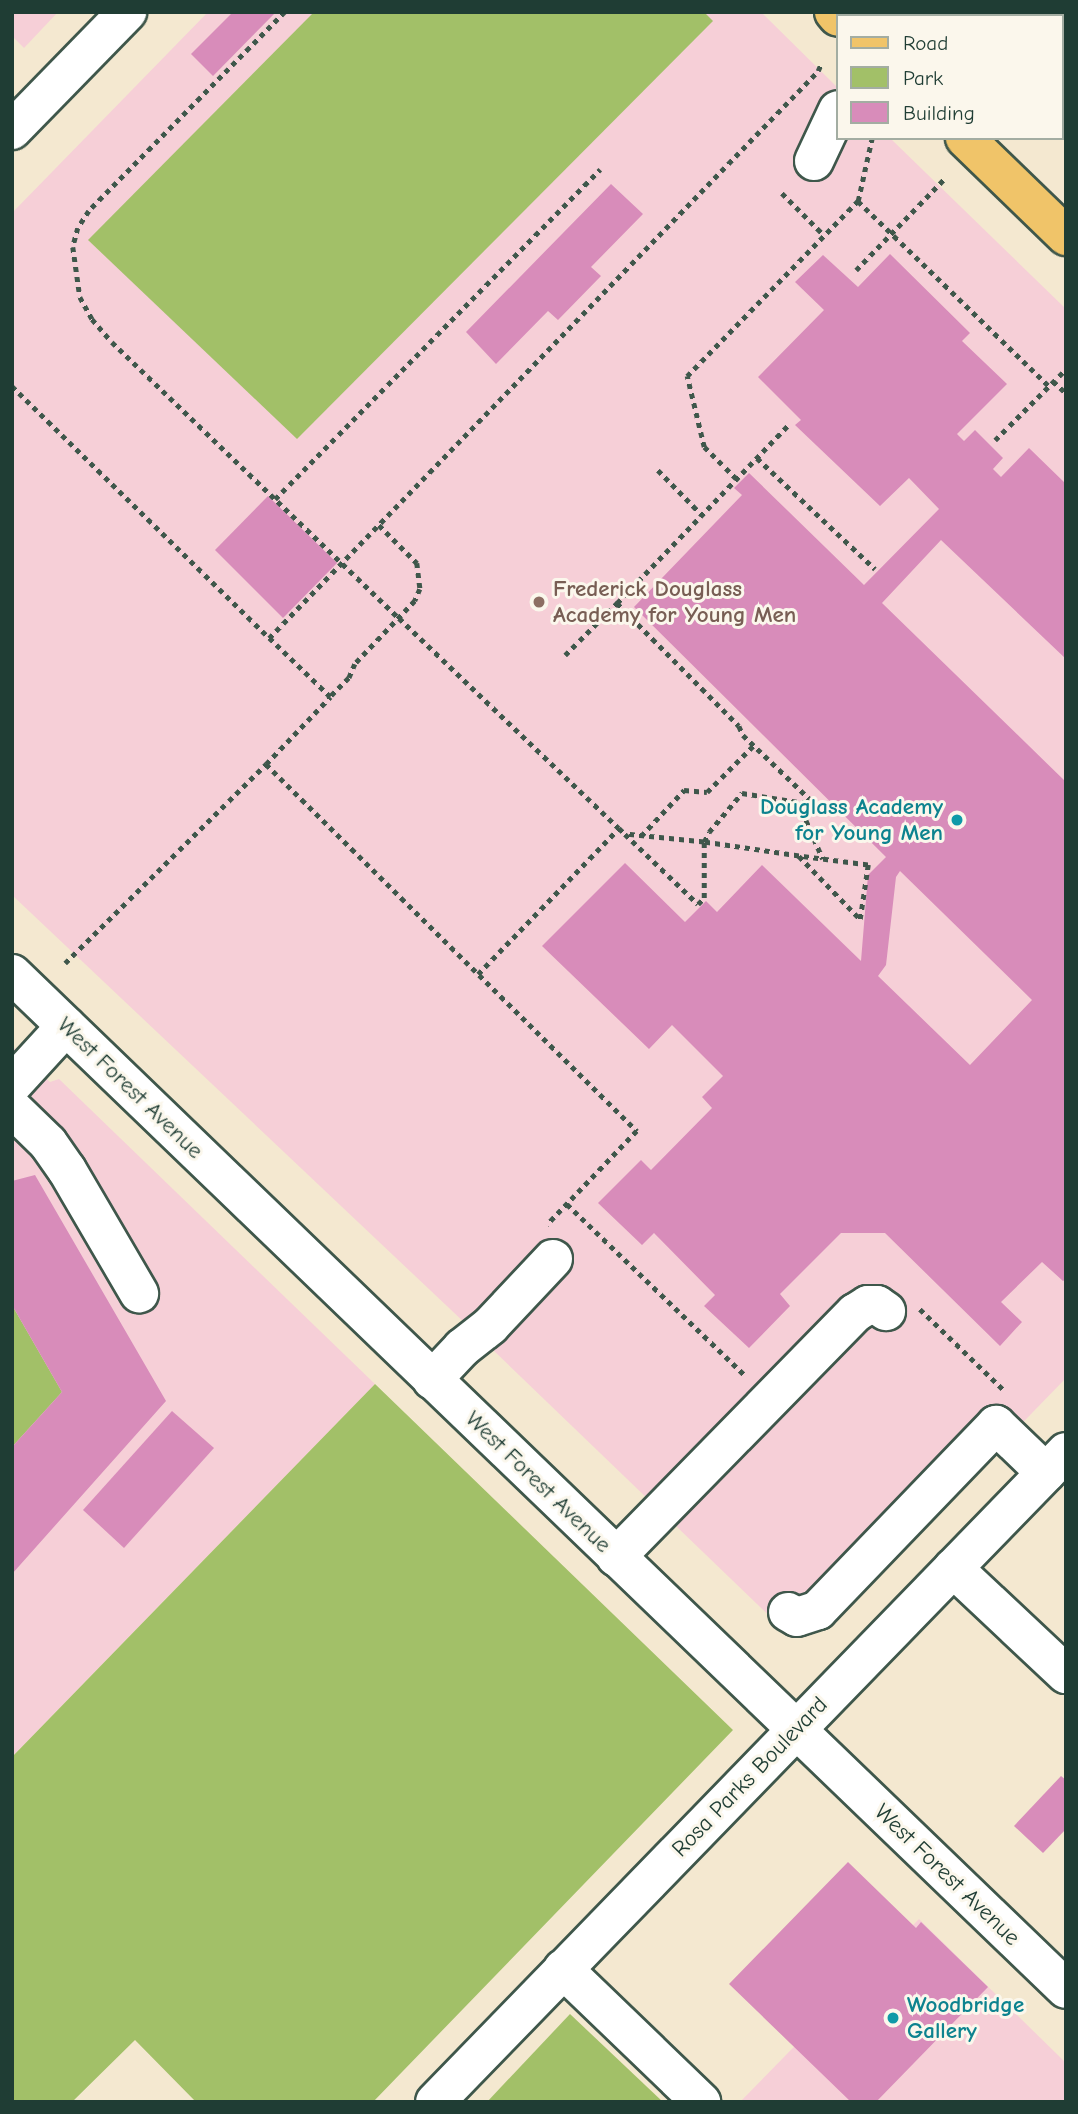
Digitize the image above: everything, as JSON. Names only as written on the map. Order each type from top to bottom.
[{"type":"main road","points":[[967,140],[1066,236]]},
{"type":"street","points":[[18,113],[127,12]]},
{"type":"street","points":[[814,161],[836,114]]},
{"type":"street","name":"West Forest Avenue","points":[[12,974],[1066,1989]]},
{"type":"street","points":[[12,1085],[66,1026]]},
{"type":"street","points":[[12,1108],[48,1143],[67,1170],[139,1293]]},
{"type":"street","points":[[432,1380],[462,1348],[490,1326],[545,1246]]},
{"type":"street","points":[[616,1557],[855,1313],[868,1305],[877,1305],[886,1311]]},
{"type":"street","points":[[788,1612],[797,1617],[818,1610],[996,1425],[1056,1463]]},
{"type":"street","name":"Rosa Parks Boulevard","points":[[435,2102],[1056,1463]]},
{"type":"street","points":[[953,1568],[1066,1674]]},
{"type":"street","points":[[564,1969],[701,2102]]},
{"type":"path","points":[[285,12],[89,211],[78,229],[73,247],[80,297],[92,318],[112,342],[698,904],[704,898],[705,842],[709,832],[742,793],[816,805],[617,603]]},
{"type":"path","points":[[270,638],[818,71],[821,64]]},
{"type":"path","points":[[736,479],[704,447],[687,376],[858,201],[872,140]]},
{"type":"path","points":[[275,499],[600,169]]},
{"type":"path","points":[[856,270],[946,177]]},
{"type":"path","points":[[782,193],[824,235]]},
{"type":"path","points":[[858,201],[1051,384],[1066,393]]},
{"type":"path","points":[[995,440],[1066,369]]},
{"type":"path","points":[[12,386],[330,697]]},
{"type":"path","points":[[565,655],[789,424]]},
{"type":"path","points":[[757,458],[875,569]]},
{"type":"path","points":[[658,470],[702,515]]},
{"type":"path","points":[[65,963],[266,764],[349,678],[355,664],[415,601],[421,578],[417,563],[379,525]]},
{"type":"path","points":[[640,836],[684,790],[707,792],[754,745]]},
{"type":"path","points":[[266,764],[637,1131],[567,1204],[545,1246]]},
{"type":"path","points":[[798,802],[823,859]]},
{"type":"path","points":[[478,974],[619,828]]},
{"type":"path","points":[[625,834],[705,842],[868,865],[860,919],[799,856]]},
{"type":"path","points":[[567,1204],[748,1379]]},
{"type":"shaded area","points":[[12,12],[58,12],[24,48],[12,36]]},
{"type":"shaded area","name":"Frederick Douglass Academy for Young Men","points":[[208,12],[761,12],[836,86],[836,140],[892,140],[1066,309],[1066,1378],[821,1630],[812,1634],[792,1633],[782,1628],[467,1325],[12,895],[12,213]]},
{"type":"shaded area","points":[[12,1046],[50,1082],[59,1079],[375,1384],[12,1757]]},
{"type":"shaded area","points":[[919,1919],[1066,2063],[1066,2102],[740,2102]]},
{"type":"green space","points":[[314,12],[704,12],[713,21],[297,439],[88,240]]},
{"type":"green space","points":[[12,1305],[62,1392],[12,1447]]},
{"type":"green space","points":[[375,1384],[733,1730],[373,2102],[196,2102],[135,2040],[72,2102],[12,2102],[12,1757]]},
{"type":"green space","points":[[570,2014],[663,2102],[487,2102]]},
{"type":"building","points":[[233,12],[276,12],[213,76],[191,54]]},
{"type":"building","points":[[611,184],[643,214],[591,267],[601,276],[558,320],[548,311],[496,364],[466,332]]},
{"type":"building","name":"Douglass Academy for Young Men","points":[[890,254],[970,333],[962,341],[1007,384],[957,434],[964,441],[975,430],[1003,458],[993,469],[1001,477],[1029,448],[1066,484],[1066,659],[941,540],[882,603],[1066,782],[1066,1279],[1063,1281],[1042,1262],[1001,1302],[1022,1322],[1000,1346],[885,1233],[841,1233],[780,1294],[790,1306],[749,1348],[704,1306],[715,1295],[654,1233],[642,1245],[598,1203],[641,1160],[651,1170],[712,1108],[702,1097],[723,1076],[672,1025],[649,1049],[542,946],[625,863],[685,922],[706,901],[717,912],[762,865],[861,961],[868,875],[886,857],[634,607],[742,495],[734,488],[749,473],[864,585],[939,509],[909,478],[880,506],[795,425],[801,420],[758,377],[824,310],[795,282],[823,255],[858,287]],"holes":[[[900,871],[1032,1000],[970,1065],[878,976],[886,965],[896,877]]]},
{"type":"building","points":[[268,496],[337,563],[283,618],[215,550]]},
{"type":"building","points":[[35,1175],[166,1401],[12,1574],[12,1447],[62,1392],[12,1305],[12,1181]]},
{"type":"building","points":[[172,1411],[214,1448],[124,1548],[83,1510]]},
{"type":"building","points":[[1061,1776],[1066,1780],[1066,1829],[1043,1853],[1014,1826]]},
{"type":"building","points":[[848,1862],[916,1928],[921,1922],[988,1987],[876,2102],[851,2102],[729,1984]]},
{"type":"place","name":"Frederick Douglass Academy for Young Men","points":[[539,602]]},
{"type":"place","name":"Douglass Academy for Young Men","points":[[957,820]]},
{"type":"place","name":"Woodbridge Gallery","points":[[893,2018]]}]
